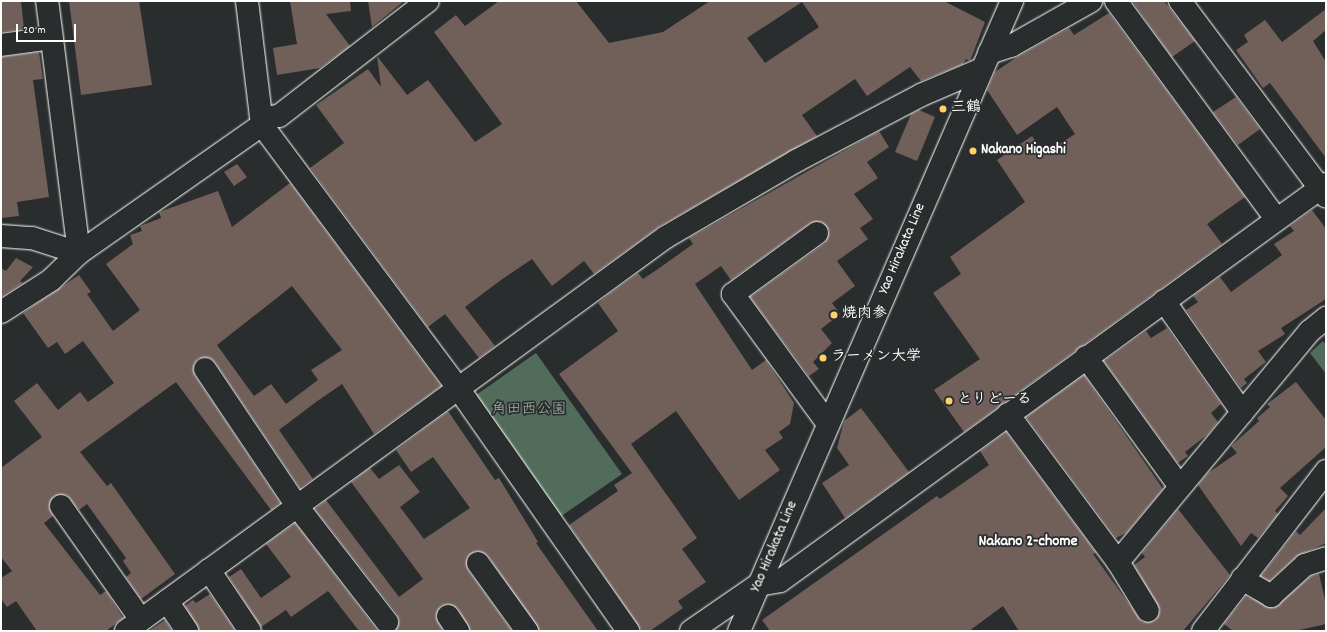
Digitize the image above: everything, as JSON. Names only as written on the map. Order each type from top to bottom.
[{"type":"street","points":[[47,1],[79,253]]},
{"type":"street","points":[[247,1],[263,122],[458,388],[628,631]]},
{"type":"street","points":[[1,312],[51,280],[79,253],[263,122],[279,116],[428,1]]},
{"type":"street","name":"Yao Hirakata Line","points":[[739,631],[1012,1]]},
{"type":"street","points":[[62,506],[134,626],[666,237],[796,161],[985,61],[1091,1]]},
{"type":"street","points":[[1116,1],[1276,219]]},
{"type":"street","points":[[691,631],[758,585],[780,581],[1276,219],[1324,189],[1180,1]]},
{"type":"street","points":[[1,45],[52,38]]},
{"type":"street","points":[[817,233],[733,294],[828,424]]},
{"type":"street","points":[[1,236],[32,238],[79,253]]},
{"type":"street","points":[[1164,300],[1242,412]]},
{"type":"street","points":[[1118,562],[1310,331],[1326,318]]},
{"type":"street","points":[[1086,357],[1180,487]]},
{"type":"street","points":[[205,369],[298,506],[387,622]]},
{"type":"street","points":[[1008,414],[1118,562],[1148,611]]},
{"type":"street","points":[[1203,631],[1242,579],[1325,475]]},
{"type":"street","points":[[1242,579],[1271,596],[1305,565],[1326,559]]},
{"type":"street","points":[[478,563],[527,631]]},
{"type":"street","points":[[209,570],[250,631]]},
{"type":"street","points":[[167,601],[187,631]]},
{"type":"green space","points":[[1323,341],[1326,345],[1326,374],[1310,353]]},
{"type":"green space","name":"角田西公園","points":[[536,353],[622,474],[557,519],[476,395]]},
{"type":"building","points":[[1,1],[21,1],[24,29],[1,32]]},
{"type":"building","points":[[69,1],[139,1],[152,85],[81,95]]},
{"type":"building","points":[[290,1],[350,1],[351,11],[326,14],[350,46],[320,68],[277,75],[273,48],[297,44]]},
{"type":"building","points":[[368,1],[404,1],[372,27]]},
{"type":"building","points":[[499,1],[576,1],[609,43],[663,32],[710,1],[944,1],[985,22],[970,61],[966,59],[963,64],[921,81],[910,67],[867,96],[855,79],[802,115],[817,136],[660,226],[594,274],[584,261],[552,286],[532,259],[465,307],[495,346],[479,358],[445,314],[428,327],[310,168],[344,143],[316,105],[368,69],[381,87],[377,56],[407,95],[428,80],[475,142],[502,124],[434,32],[456,15],[465,26]],"holes":[[[802,2],[819,27],[765,63],[747,38]]]},
{"type":"building","points":[[1132,1],[1164,1],[1195,41],[1172,57]]},
{"type":"building","points":[[1326,9],[1326,30],[1313,41],[1326,62],[1326,158],[1270,83],[1263,88],[1236,50],[1248,42],[1244,35],[1265,20],[1282,42]]},
{"type":"building","points":[[1109,13],[1245,197],[1207,224],[1222,244],[964,432],[934,390],[980,359],[933,293],[961,274],[950,257],[1025,202],[997,160],[1032,136],[1044,154],[1075,134],[1057,107],[1017,135],[987,90],[995,72],[1020,55],[1069,28],[1074,35]]},
{"type":"building","points":[[39,52],[43,79],[33,80],[49,197],[17,202],[19,216],[1,218],[1,57]]},
{"type":"building","points":[[1236,97],[1260,129],[1238,145],[1213,112]]},
{"type":"building","points":[[919,110],[935,117],[917,161],[895,152],[911,114]]},
{"type":"building","points":[[879,131],[889,147],[867,162],[878,178],[854,194],[873,219],[860,228],[868,239],[837,261],[855,286],[832,303],[840,314],[821,329],[832,343],[813,362],[819,369],[809,376],[750,297],[825,243],[829,231],[822,222],[810,223],[731,280],[721,266],[695,284],[752,370],[766,360],[794,403],[790,424],[779,432],[783,438],[765,450],[780,470],[739,500],[676,411],[631,444],[697,538],[682,549],[706,582],[678,601],[683,608],[650,631],[642,631],[569,525],[618,491],[614,485],[632,473],[559,374],[618,331],[598,303],[609,294],[638,273],[643,279],[658,269],[693,244],[689,238]]},
{"type":"building","points":[[237,164],[247,177],[234,186],[224,172]]},
{"type":"building","points":[[290,183],[441,386],[374,434],[342,384],[316,402],[279,430],[313,479],[300,488],[215,362],[210,358],[198,358],[194,364],[195,376],[280,503],[271,510],[176,382],[80,452],[107,486],[111,483],[175,574],[141,599],[126,577],[131,573],[123,561],[126,558],[87,504],[79,510],[67,495],[54,496],[49,507],[53,516],[44,523],[100,595],[106,591],[123,618],[106,631],[37,631],[16,601],[7,607],[1,599],[1,578],[12,571],[1,557],[1,468],[42,437],[14,401],[37,383],[58,410],[80,392],[88,402],[114,383],[83,341],[65,354],[57,342],[48,348],[23,313],[79,275],[91,292],[87,294],[113,331],[140,310],[106,264],[133,244],[130,235],[142,231],[140,226],[161,218],[159,212],[218,191],[232,227]],"holes":[[[292,286],[342,350],[311,370],[318,380],[286,404],[271,384],[254,396],[217,345]]]},
{"type":"building","points":[[1312,210],[1326,229],[1326,299],[1281,328],[1285,334],[1258,351],[1266,362],[1244,379],[1247,383],[1241,388],[1186,310],[1198,302],[1193,296],[1220,277],[1231,292],[1282,255],[1274,244],[1294,231],[1290,226]]},
{"type":"building","points":[[16,258],[33,267],[20,281],[23,283],[1,297],[1,268],[6,271]]},
{"type":"building","points":[[1167,328],[1221,404],[1211,413],[1218,422],[1207,435],[1185,452],[1188,456],[1178,463],[1104,361],[1146,331],[1151,338]]},
{"type":"building","points":[[1084,375],[1163,489],[1126,533],[1116,538],[1026,417]]},
{"type":"building","points":[[1296,382],[1326,420],[1326,447],[1280,488],[1288,496],[1275,511],[1278,514],[1258,538],[1251,533],[1241,546],[1198,485],[1208,473],[1237,453],[1231,446],[1259,421],[1257,418],[1270,407],[1267,404]]},
{"type":"building","points":[[861,408],[909,472],[845,518],[822,483],[849,465],[837,448],[844,421]]},
{"type":"building","points":[[448,411],[495,480],[499,478],[538,542],[536,543],[598,631],[539,631],[488,556],[477,551],[467,558],[468,570],[512,631],[470,631],[458,609],[448,604],[441,606],[436,616],[443,631],[395,631],[399,621],[397,614],[315,509],[326,500],[399,597],[423,579],[351,482],[370,468],[379,479],[399,465],[420,492],[400,507],[424,539],[470,508],[433,457],[411,472],[396,450]]},
{"type":"building","points":[[1006,432],[1096,553],[1093,554],[1142,622],[1155,621],[1160,610],[1134,565],[1145,557],[1142,553],[1178,509],[1230,575],[1183,631],[1019,631],[1003,606],[969,631],[770,631],[762,620],[937,496],[940,499],[989,465],[980,451]]},
{"type":"building","points":[[1326,508],[1326,543],[1297,556],[1269,581],[1261,576],[1296,531],[1300,535]]},
{"type":"building","points":[[295,523],[379,631],[359,631],[328,591],[291,617],[286,610],[261,627],[229,577],[241,569],[261,598],[291,577],[266,544]]},
{"type":"building","points":[[1319,574],[1326,604],[1326,624],[1295,631],[1233,631],[1224,624],[1246,596],[1273,608],[1311,576]]},
{"type":"building","points":[[210,594],[235,631],[199,631],[185,606],[193,600],[196,603]]},
{"type":"building","points":[[165,620],[172,631],[149,631]]},
{"type":"place","name":"三鶴","points":[[943,109]]},
{"type":"place","name":"Nakano Higashi","points":[[973,151]]},
{"type":"place","name":"焼肉参","points":[[834,315]]},
{"type":"place","name":"ラーメン大学","points":[[823,358]]},
{"type":"place","name":"とりどーる","points":[[949,401]]},
{"type":"district","name":"Nakano 2-chome","points":[[1028,542]]}]
